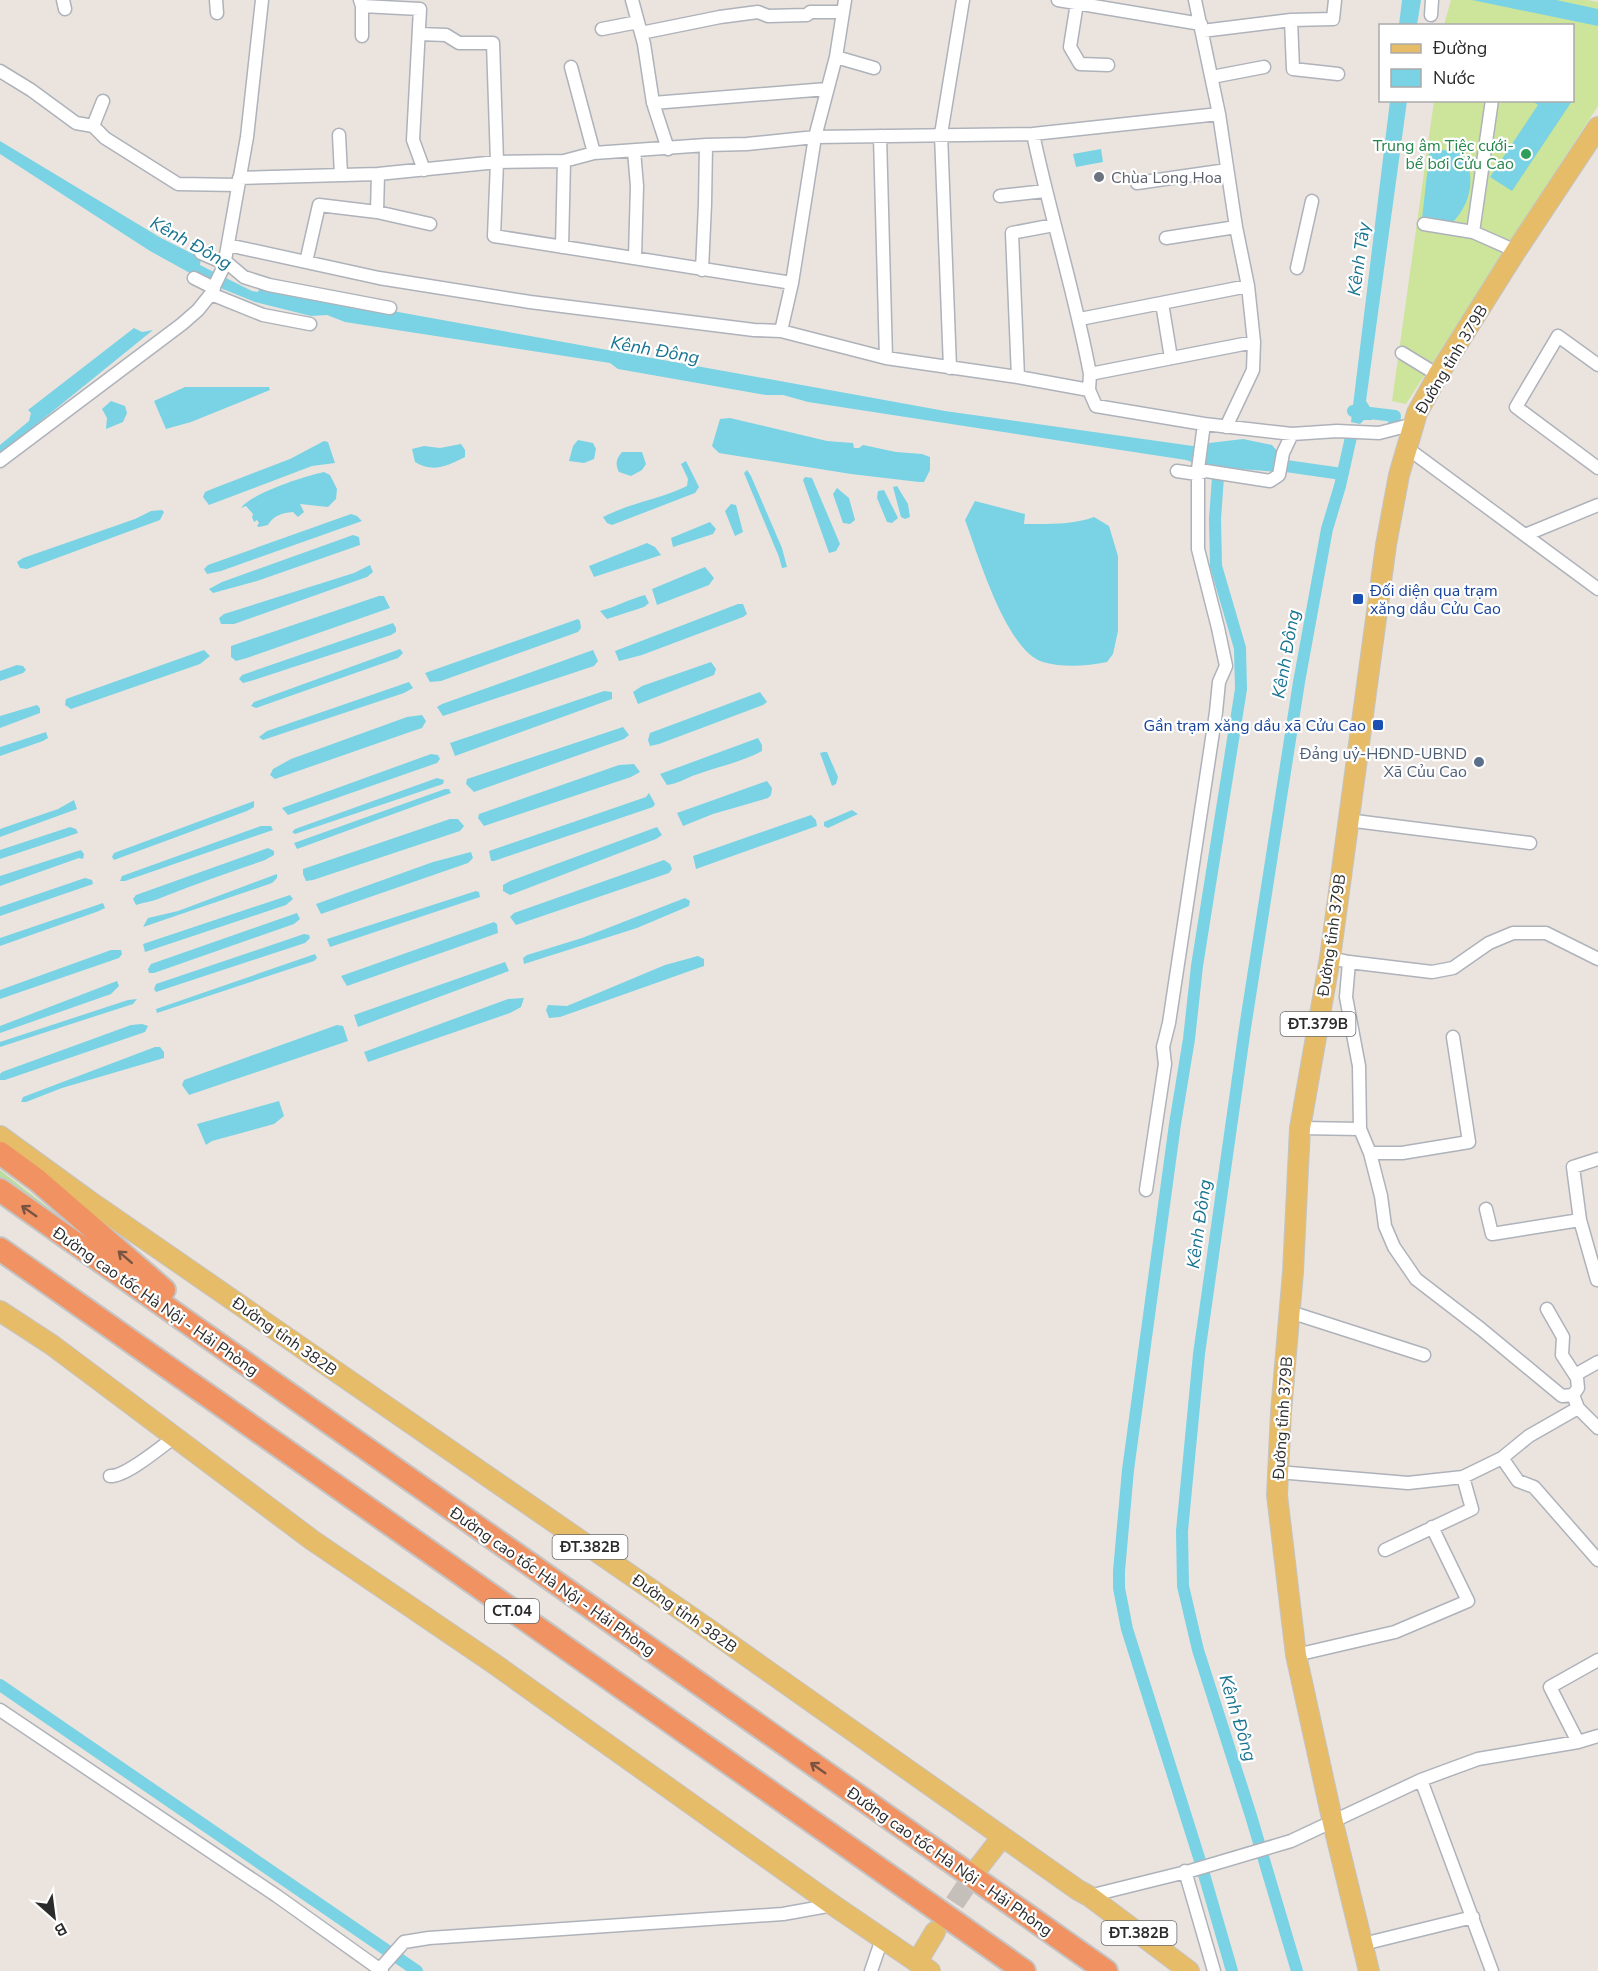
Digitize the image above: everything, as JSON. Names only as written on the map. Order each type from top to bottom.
[{"type":"highway","points":[[0,1153],[36,1180],[183,1307],[401,1462],[574,1596]]},
{"type":"highway","name":"Đường cao tốc Hà Nội - Hải Phòng","points":[[0,1190],[1106,1971]]},
{"type":"highway","name":"CT.04","points":[[0,1249],[1024,1971]]},
{"type":"highway","points":[[0,1266],[83,1322],[978,1953],[1015,1971]]},
{"type":"main road","name":"Đường tỉnh 379B","points":[[1370,1971],[1333,1823],[1296,1655],[1277,1496],[1300,1128],[1339,960],[1347,820],[1386,545],[1399,475],[1414,424],[1422,401],[1438,375],[1598,127]]},
{"type":"main road","name":"Đường tỉnh 382B","points":[[0,1136],[88,1200],[707,1628],[1089,1896],[1189,1971]]},
{"type":"main road","points":[[0,1311],[52,1345],[176,1436],[312,1540],[493,1663],[833,1905],[923,1966],[935,1932]]},
{"type":"main road","points":[[978,1868],[1002,1837]]},
{"type":"street","points":[[216,0],[217,13]]},
{"type":"street","points":[[0,461],[182,324],[198,310],[212,291],[224,263],[247,137],[262,0]]},
{"type":"street","points":[[633,0],[653,102],[668,149]]},
{"type":"street","points":[[950,368],[941,134],[963,0]]},
{"type":"street","points":[[1195,0],[1219,114],[1236,227],[1248,286],[1254,342],[1253,370],[1226,427]]},
{"type":"street","points":[[1108,65],[1080,64],[1070,47],[1067,1],[1201,28],[1291,20],[1333,19],[1335,0]]},
{"type":"street","points":[[1431,15],[1432,0]]},
{"type":"street","points":[[362,36],[361,3],[420,9],[413,140],[424,170]]},
{"type":"street","points":[[602,29],[641,33],[720,17],[758,12],[768,16],[807,15],[810,12],[844,6],[836,57],[815,137],[792,283],[781,330]]},
{"type":"street","points":[[1291,20],[1293,69],[1338,74]]},
{"type":"street","points":[[419,34],[446,35],[459,43],[493,43],[496,162],[494,236],[792,283]]},
{"type":"street","points":[[836,57],[874,68]]},
{"type":"street","points":[[571,67],[594,153]]},
{"type":"street","points":[[1212,77],[1264,67]]},
{"type":"street","points":[[0,71],[76,123],[93,126],[105,138],[178,184],[378,174],[496,162],[564,161],[594,153],[747,144],[815,137],[1033,134],[1219,114]]},
{"type":"street","points":[[653,102],[826,89]]},
{"type":"street","points":[[93,126],[103,101]]},
{"type":"street","points":[[1473,232],[1492,102]]},
{"type":"street","points":[[1033,134],[1045,190],[1080,320],[1090,374],[1089,390],[1096,406],[1204,424],[1292,434],[1337,430],[1379,433],[1414,424]]},
{"type":"street","points":[[339,135],[341,175]]},
{"type":"street","points":[[880,136],[886,358]]},
{"type":"street","points":[[702,270],[706,145]]},
{"type":"street","points":[[634,151],[637,186],[635,257]]},
{"type":"street","points":[[562,247],[564,161]]},
{"type":"street","points":[[1137,183],[1227,170]]},
{"type":"street","points":[[376,212],[378,174]]},
{"type":"street","points":[[1000,196],[1045,190]]},
{"type":"street","points":[[1297,268],[1312,201]]},
{"type":"street","points":[[306,262],[319,206],[376,212],[430,224]]},
{"type":"street","points":[[1424,224],[1473,232],[1516,251]]},
{"type":"street","points":[[1018,377],[1012,233],[1054,225]]},
{"type":"street","points":[[1166,238],[1236,227]]},
{"type":"street","points":[[228,244],[379,278],[531,302],[754,330],[781,330],[886,358],[1089,390]]},
{"type":"street","points":[[201,253],[224,263],[244,277],[269,285],[390,308]]},
{"type":"street","points":[[194,278],[212,291],[263,315],[310,324]]},
{"type":"street","points":[[1080,320],[1248,286]]},
{"type":"street","points":[[1162,303],[1171,358]]},
{"type":"street","points":[[1598,366],[1558,336],[1516,406],[1598,468]]},
{"type":"street","points":[[1090,374],[1254,342]]},
{"type":"street","points":[[1402,353],[1438,375]]},
{"type":"street","points":[[1146,1190],[1165,1064],[1163,1047],[1169,1023],[1219,682],[1226,666],[1198,549],[1197,472],[1204,424]]},
{"type":"street","points":[[1177,471],[1206,471],[1270,481],[1279,475],[1283,453],[1292,434]]},
{"type":"street","points":[[1407,448],[1598,589]]},
{"type":"street","points":[[1525,535],[1598,505]]},
{"type":"street","points":[[1347,820],[1530,843]]},
{"type":"street","points":[[1547,1309],[1563,1337],[1562,1355],[1575,1375],[1578,1388],[1573,1395],[1562,1396],[1416,1279],[1394,1247],[1385,1226],[1381,1196],[1370,1153],[1360,1129],[1359,1066],[1339,960],[1432,972],[1454,968],[1489,943],[1513,933],[1546,933],[1598,959]]},
{"type":"street","points":[[1370,1153],[1402,1153],[1470,1143],[1452,1037]]},
{"type":"street","points":[[1300,1128],[1360,1129]]},
{"type":"street","points":[[1597,1280],[1580,1220],[1573,1167],[1598,1159]]},
{"type":"street","points":[[1486,1209],[1492,1234],[1580,1220]]},
{"type":"street","points":[[1290,1312],[1424,1355]]},
{"type":"street","points":[[1575,1375],[1598,1362]]},
{"type":"street","points":[[1573,1395],[1578,1408],[1598,1428]]},
{"type":"street","points":[[1278,1472],[1408,1483],[1463,1477],[1502,1458],[1529,1436],[1578,1408]]},
{"type":"street","points":[[110,1476],[116,1477],[128,1470],[176,1436]]},
{"type":"street","points":[[1502,1458],[1518,1481],[1534,1487],[1598,1560]]},
{"type":"street","points":[[1385,1550],[1472,1509],[1463,1477]]},
{"type":"street","points":[[1296,1655],[1395,1632],[1468,1601],[1432,1527]]},
{"type":"street","points":[[1578,1742],[1550,1687],[1598,1660]]},
{"type":"street","points":[[0,1710],[382,1968],[404,1942],[429,1938],[783,1914],[833,1905]]},
{"type":"street","points":[[1089,1896],[1248,1855],[1292,1841],[1421,1780],[1478,1759],[1578,1742],[1598,1736]]},
{"type":"street","points":[[1421,1780],[1492,1971]]},
{"type":"street","points":[[1188,1871],[1214,1971]]},
{"type":"street","points":[[1363,1944],[1473,1917]]},
{"type":"street","points":[[870,1971],[882,1939]]},
{"type":"green space","points":[[1451,0],[1587,0],[1598,2],[1598,106],[1406,404],[1392,401],[1434,102],[1574,102],[1574,24],[1444,24]]},
{"type":"green space","points":[[0,1170],[54,1212],[42,1216],[0,1187]]},
{"type":"water","points":[[1402,0],[1421,0],[1417,24],[1399,24]]},
{"type":"water","points":[[1472,0],[1556,0],[1598,9],[1598,26]]},
{"type":"water","points":[[1390,102],[1407,102],[1366,401],[1373,412],[1372,420],[1364,420],[1360,424],[1351,422]]},
{"type":"water","points":[[1534,102],[1571,102],[1512,191],[1490,177],[1538,105]]},
{"type":"water","points":[[0,141],[161,238],[201,258],[200,265],[252,291],[258,292],[260,287],[945,411],[1207,448],[1209,443],[1243,439],[1272,445],[1278,452],[1278,472],[1203,466],[1186,460],[808,402],[783,395],[766,395],[618,369],[610,363],[345,322],[327,315],[311,316],[255,302],[208,283],[150,251],[0,154]]},
{"type":"water","points":[[1430,148],[1462,153],[1467,162],[1470,190],[1464,207],[1452,223],[1422,219]]},
{"type":"water","points":[[1101,149],[1103,162],[1076,167],[1073,154]]},
{"type":"water","points":[[134,328],[142,332],[153,330],[0,454],[0,445],[29,421],[31,413],[28,410]]},
{"type":"water","points":[[185,387],[269,387],[270,390],[191,422],[166,429],[154,401]]},
{"type":"water","points":[[111,401],[125,406],[127,413],[123,422],[106,429],[107,418],[102,409]]},
{"type":"water","points":[[730,418],[827,441],[853,443],[854,448],[863,445],[896,452],[922,454],[930,457],[930,470],[924,482],[919,482],[851,474],[719,453],[712,446],[720,419]]},
{"type":"water","points":[[578,440],[593,443],[596,449],[594,459],[584,463],[569,461],[573,446]]},
{"type":"water","points":[[324,441],[328,442],[335,463],[312,466],[209,505],[203,497],[205,492],[290,459]]},
{"type":"water","points":[[461,444],[465,450],[465,457],[452,463],[434,468],[415,462],[412,449],[424,446],[440,448]]},
{"type":"water","points":[[622,452],[642,452],[646,464],[642,470],[631,476],[619,472],[617,462]]},
{"type":"water","points":[[686,461],[699,487],[695,493],[612,525],[607,523],[603,517],[687,486],[688,479],[681,464]]},
{"type":"water","points":[[747,470],[782,548],[787,567],[782,568],[744,473]]},
{"type":"water","points":[[324,472],[330,475],[337,489],[336,499],[328,507],[300,504],[304,512],[298,517],[293,512],[282,514],[268,525],[259,527],[257,526],[259,523],[257,520],[254,522],[253,514],[246,506],[241,508],[267,491]]},
{"type":"water","points":[[805,477],[812,478],[840,544],[836,551],[829,553],[803,480]]},
{"type":"water","points":[[897,486],[908,504],[910,517],[905,519],[901,517],[893,487]]},
{"type":"water","points":[[837,488],[849,498],[855,520],[850,524],[843,523],[833,494]]},
{"type":"water","points":[[884,490],[898,518],[892,523],[887,522],[877,498],[878,491]]},
{"type":"water","points":[[975,501],[1025,514],[1024,524],[1069,523],[1094,517],[1109,526],[1118,556],[1118,631],[1113,654],[1107,662],[1075,666],[1043,662],[1030,654],[1017,640],[995,600],[965,520]]},
{"type":"water","points":[[731,504],[736,505],[743,532],[735,536],[725,511]]},
{"type":"water","points":[[162,510],[164,512],[160,520],[27,569],[20,568],[17,562],[151,511]]},
{"type":"water","points":[[351,514],[362,521],[221,571],[207,574],[204,569],[208,565]]},
{"type":"water","points":[[710,522],[716,529],[713,534],[673,547],[671,538]]},
{"type":"water","points":[[353,535],[359,537],[360,545],[257,581],[213,593],[209,589],[222,582]]},
{"type":"water","points":[[647,543],[655,547],[661,555],[594,577],[589,566]]},
{"type":"water","points":[[370,565],[373,572],[367,577],[234,624],[221,624],[219,618],[224,614],[354,573]]},
{"type":"water","points":[[705,567],[714,578],[709,585],[657,605],[652,589]]},
{"type":"water","points":[[645,595],[649,603],[644,607],[607,619],[600,611],[633,599]]},
{"type":"water","points":[[384,596],[390,608],[247,658],[236,661],[231,657],[231,646]]},
{"type":"water","points":[[743,604],[747,614],[743,617],[642,655],[619,661],[615,651]]},
{"type":"water","points":[[578,619],[581,628],[578,632],[441,681],[430,682],[425,673]]},
{"type":"water","points":[[393,623],[396,632],[391,635],[254,680],[243,683],[239,679],[242,675]]},
{"type":"water","points":[[400,649],[403,653],[398,658],[256,708],[251,706],[254,702]]},
{"type":"water","points":[[204,650],[210,656],[200,664],[71,709],[65,705],[66,699]]},
{"type":"water","points":[[593,650],[598,661],[594,666],[443,716],[437,707],[442,704]]},
{"type":"water","points":[[711,662],[716,669],[714,675],[638,704],[633,692],[642,686]]},
{"type":"water","points":[[17,665],[23,666],[26,670],[0,681],[0,671]]},
{"type":"water","points":[[409,682],[413,688],[404,693],[263,740],[259,737],[267,731]]},
{"type":"water","points":[[604,691],[612,692],[612,699],[455,756],[450,743]]},
{"type":"water","points":[[760,692],[767,702],[763,705],[650,746],[648,740],[650,733]]},
{"type":"water","points":[[37,705],[40,713],[0,728],[0,716]]},
{"type":"water","points":[[422,715],[426,721],[422,728],[275,779],[270,775],[273,769],[291,759],[407,717]]},
{"type":"water","points":[[623,727],[629,735],[624,739],[474,792],[466,784],[467,779]]},
{"type":"water","points":[[46,732],[48,738],[43,741],[0,756],[0,747]]},
{"type":"water","points":[[758,738],[762,751],[747,758],[667,785],[660,774]]},
{"type":"water","points":[[827,752],[838,777],[836,784],[832,786],[820,753]]},
{"type":"water","points":[[431,754],[438,755],[440,759],[437,763],[288,815],[282,808]]},
{"type":"water","points":[[634,764],[640,772],[631,777],[484,826],[478,818],[479,814],[619,765]]},
{"type":"water","points":[[437,778],[444,780],[443,784],[295,834],[292,832],[295,829]]},
{"type":"water","points":[[767,781],[772,788],[768,798],[713,814],[683,826],[677,813]]},
{"type":"water","points":[[449,789],[451,793],[297,849],[294,843]]},
{"type":"water","points":[[649,793],[655,804],[653,807],[491,861],[489,851],[646,797]]},
{"type":"water","points":[[74,800],[77,809],[0,837],[0,829],[58,809]]},
{"type":"water","points":[[254,801],[254,807],[247,811],[114,860],[112,857],[114,853]]},
{"type":"water","points":[[852,810],[858,814],[828,828],[824,826],[824,822]]},
{"type":"water","points":[[811,815],[816,820],[817,826],[696,869],[693,856]]},
{"type":"water","points":[[450,819],[458,819],[464,826],[460,831],[313,880],[306,881],[303,874],[303,869]]},
{"type":"water","points":[[261,826],[271,826],[273,830],[120,881],[122,876]]},
{"type":"water","points":[[70,827],[76,829],[78,833],[0,859],[0,850]]},
{"type":"water","points":[[657,827],[662,835],[656,839],[510,895],[503,891],[503,885],[510,881]]},
{"type":"water","points":[[268,848],[274,851],[274,855],[265,860],[157,900],[136,905],[133,899],[136,895]]},
{"type":"water","points":[[81,850],[84,854],[83,859],[79,858],[0,886],[0,876]]},
{"type":"water","points":[[471,852],[473,858],[468,863],[321,914],[316,904],[433,862]]},
{"type":"water","points":[[664,860],[670,864],[672,869],[669,873],[516,925],[510,917],[514,913]]},
{"type":"water","points":[[277,874],[277,878],[272,883],[143,927],[148,918],[178,911]]},
{"type":"water","points":[[85,878],[92,880],[93,884],[0,916],[0,907]]},
{"type":"water","points":[[476,891],[479,892],[480,897],[330,947],[327,939]]},
{"type":"water","points":[[290,895],[293,899],[286,905],[145,952],[143,944]]},
{"type":"water","points":[[685,898],[690,901],[689,906],[637,928],[524,964],[523,958],[527,955],[582,938]]},
{"type":"water","points":[[103,903],[105,908],[99,911],[0,946],[0,938]]},
{"type":"water","points":[[297,913],[300,919],[294,924],[149,973],[148,969],[151,964]]},
{"type":"water","points":[[494,922],[497,924],[498,933],[347,986],[341,976]]},
{"type":"water","points":[[304,934],[309,935],[310,938],[305,943],[156,992],[154,989],[156,984]]},
{"type":"water","points":[[111,950],[121,950],[122,954],[119,958],[0,999],[0,990]]},
{"type":"water","points":[[315,954],[317,958],[314,961],[157,1013],[156,1009]]},
{"type":"water","points":[[698,956],[704,959],[704,966],[560,1017],[549,1018],[546,1010],[548,1005],[567,1006],[665,965]]},
{"type":"water","points":[[505,962],[509,971],[358,1027],[354,1015]]},
{"type":"water","points":[[117,981],[119,986],[111,994],[0,1033],[0,1026]]},
{"type":"water","points":[[524,998],[521,1007],[510,1013],[368,1062],[364,1052],[508,999]]},
{"type":"water","points":[[137,999],[133,1004],[0,1047],[0,1042]]},
{"type":"water","points":[[131,1025],[148,1026],[145,1032],[0,1080],[2,1072]]},
{"type":"water","points":[[337,1025],[343,1026],[348,1041],[189,1095],[182,1085],[184,1080]]},
{"type":"water","points":[[160,1047],[164,1052],[164,1058],[21,1102],[23,1097]]},
{"type":"water","points":[[279,1101],[284,1116],[274,1124],[212,1141],[206,1145],[197,1124]]},
{"type":"waterway","points":[[1353,411],[1395,416],[1394,423]]},
{"type":"waterway","name":"Kênh Đông","points":[[1297,1971],[1198,1650],[1183,1586],[1182,1531],[1199,1354],[1245,1028],[1299,682],[1327,529],[1351,437]]},
{"type":"waterway","name":"Kênh Đông","points":[[1272,464],[1342,474]]},
{"type":"waterway","points":[[1218,477],[1215,519],[1216,566],[1240,648],[1241,689],[1197,966],[1189,1039],[1175,1124],[1128,1470],[1119,1588],[1127,1629],[1232,1971]]},
{"type":"waterway","points":[[0,1685],[417,1971]]},
{"type":"tunnel","points":[[938,1928],[978,1868]]},
{"type":"place","name":"Trung âm Tiệc cưới- bể bơi Cửu Cao","points":[[1526,154]]},
{"type":"place","name":"Chùa Long Hoa","points":[[1099,177]]},
{"type":"place","name":"Đối diện qua trạm xăng dầu Cửu Cao","points":[[1358,599]]},
{"type":"place","name":"Gần trạm xăng dầu xã Cửu Cao","points":[[1378,725]]},
{"type":"place","name":"Đảng uỷ-HĐND-UBND Xã Củu Cao","points":[[1479,762]]},
{"type":"water label","name":"Kênh Tây","points":[[1359,259]]}]
